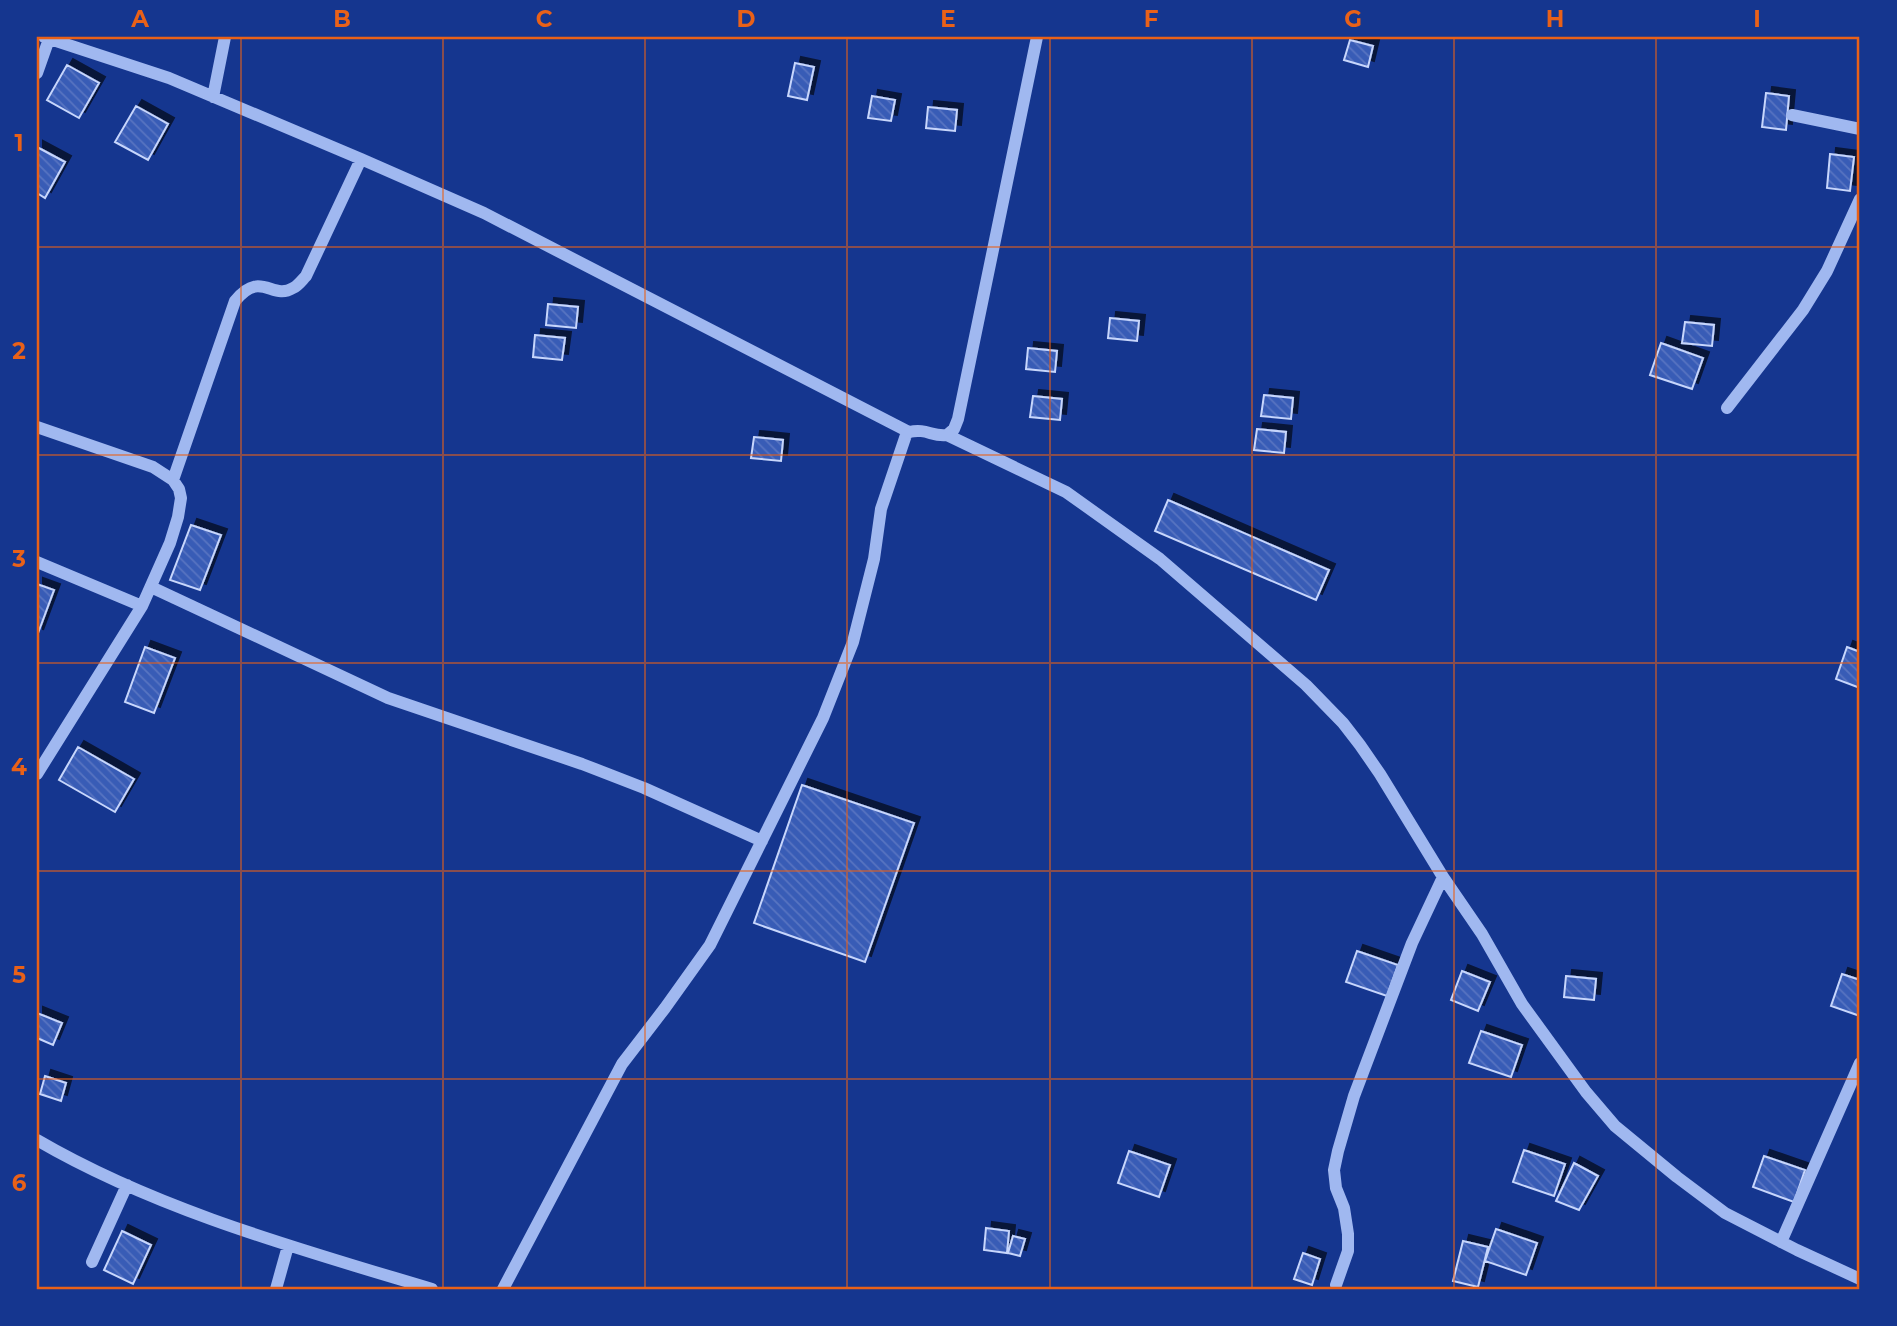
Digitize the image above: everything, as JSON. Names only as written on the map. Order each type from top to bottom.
[{"type":"street","points":[[213,97],[225,37]]},
{"type":"street","points":[[947,435],[954,429],[958,419],[1037,37]]},
{"type":"street","points":[[37,73],[47,38],[169,78],[484,213],[909,432],[922,429],[933,434],[947,435],[1066,492],[1160,559],[1306,685],[1343,723],[1380,774],[1443,877],[1482,934],[1522,1004],[1586,1092],[1615,1126],[1725,1213],[1860,1281],[1859,1289]]},
{"type":"street","points":[[1792,115],[1860,128]]},
{"type":"street","points":[[173,480],[235,301],[244,289],[264,286],[284,292],[294,288],[306,276],[361,159]]},
{"type":"street","points":[[1727,408],[1803,310],[1828,271],[1860,199]]},
{"type":"street","points":[[37,428],[153,467],[173,480],[181,498],[170,543],[142,607],[37,774]]},
{"type":"street","points":[[503,1289],[622,1064],[710,946],[823,718],[853,642],[874,559],[881,509],[909,432]]},
{"type":"street","points":[[37,562],[142,607]]},
{"type":"street","points":[[150,587],[388,698],[582,764],[644,788],[762,841]]},
{"type":"street","points":[[1336,1285],[1348,1251],[1344,1208],[1336,1188],[1334,1170],[1338,1151],[1354,1096],[1412,943],[1443,877]]},
{"type":"street","points":[[1781,1242],[1860,1063]]},
{"type":"street","points":[[37,1140],[155,1198],[288,1246],[432,1289]]},
{"type":"street","points":[[92,1262],[127,1185]]},
{"type":"street","points":[[276,1289],[288,1246]]},
{"type":"building","points":[[1350,40],[1373,46],[1368,67],[1344,60]]},
{"type":"building","points":[[795,63],[814,67],[807,100],[788,96]]},
{"type":"building","points":[[67,65],[99,83],[79,118],[47,100]]},
{"type":"building","points":[[1766,93],[1789,96],[1786,130],[1762,127]]},
{"type":"building","points":[[872,96],[895,100],[891,121],[868,118]]},
{"type":"building","points":[[136,106],[168,124],[148,160],[115,142]]},
{"type":"building","points":[[928,107],[957,110],[955,131],[926,128]]},
{"type":"building","points":[[37,147],[65,162],[45,198],[37,193]]},
{"type":"building","points":[[1830,154],[1854,157],[1850,191],[1827,188]]},
{"type":"building","points":[[548,304],[578,307],[576,328],[546,325]]},
{"type":"building","points":[[1110,318],[1139,321],[1137,341],[1108,338]]},
{"type":"building","points":[[1685,322],[1714,325],[1712,346],[1682,343]]},
{"type":"building","points":[[535,335],[565,338],[562,360],[533,357]]},
{"type":"building","points":[[1661,343],[1703,358],[1692,389],[1650,375]]},
{"type":"building","points":[[1028,348],[1057,351],[1055,372],[1026,369]]},
{"type":"building","points":[[1264,395],[1293,398],[1291,419],[1261,416]]},
{"type":"building","points":[[1033,396],[1062,399],[1060,420],[1030,417]]},
{"type":"building","points":[[1257,429],[1286,432],[1284,453],[1254,450]]},
{"type":"building","points":[[754,437],[783,440],[781,461],[751,458]]},
{"type":"building","points":[[1168,500],[1329,570],[1316,600],[1155,531]]},
{"type":"building","points":[[191,525],[221,535],[200,590],[170,580]]},
{"type":"building","points":[[37,584],[54,590],[37,636]]},
{"type":"building","points":[[145,647],[175,658],[154,713],[125,702]]},
{"type":"building","points":[[1847,647],[1860,652],[1860,688],[1836,679]]},
{"type":"building","points":[[78,747],[134,779],[115,812],[59,780]]},
{"type":"building","points":[[802,785],[914,823],[865,962],[754,923]]},
{"type":"building","points":[[1357,951],[1398,965],[1387,996],[1346,982]]},
{"type":"building","points":[[1462,971],[1490,982],[1478,1011],[1451,1000]]},
{"type":"building","points":[[1842,974],[1860,980],[1860,1016],[1831,1006]]},
{"type":"building","points":[[1566,976],[1596,979],[1594,1000],[1564,997]]},
{"type":"building","points":[[37,1013],[62,1023],[53,1045],[37,1038]]},
{"type":"building","points":[[1481,1031],[1522,1045],[1511,1077],[1469,1063]]},
{"type":"building","points":[[45,1076],[66,1083],[61,1101],[40,1094]]},
{"type":"building","points":[[1524,1150],[1565,1164],[1554,1196],[1513,1182]]},
{"type":"building","points":[[1129,1151],[1170,1165],[1159,1197],[1118,1183]]},
{"type":"building","points":[[1764,1156],[1805,1170],[1794,1202],[1753,1187]]},
{"type":"building","points":[[1574,1163],[1598,1176],[1579,1210],[1556,1201]]},
{"type":"building","points":[[986,1228],[1009,1231],[1007,1253],[984,1250]]},
{"type":"building","points":[[1496,1229],[1537,1243],[1526,1275],[1485,1261]]},
{"type":"building","points":[[122,1231],[151,1245],[133,1284],[104,1270]]},
{"type":"building","points":[[1013,1236],[1025,1239],[1020,1256],[1008,1253]]},
{"type":"building","points":[[1463,1241],[1488,1247],[1478,1287],[1453,1281]]},
{"type":"building","points":[[1303,1253],[1320,1259],[1312,1285],[1294,1279]]}]
